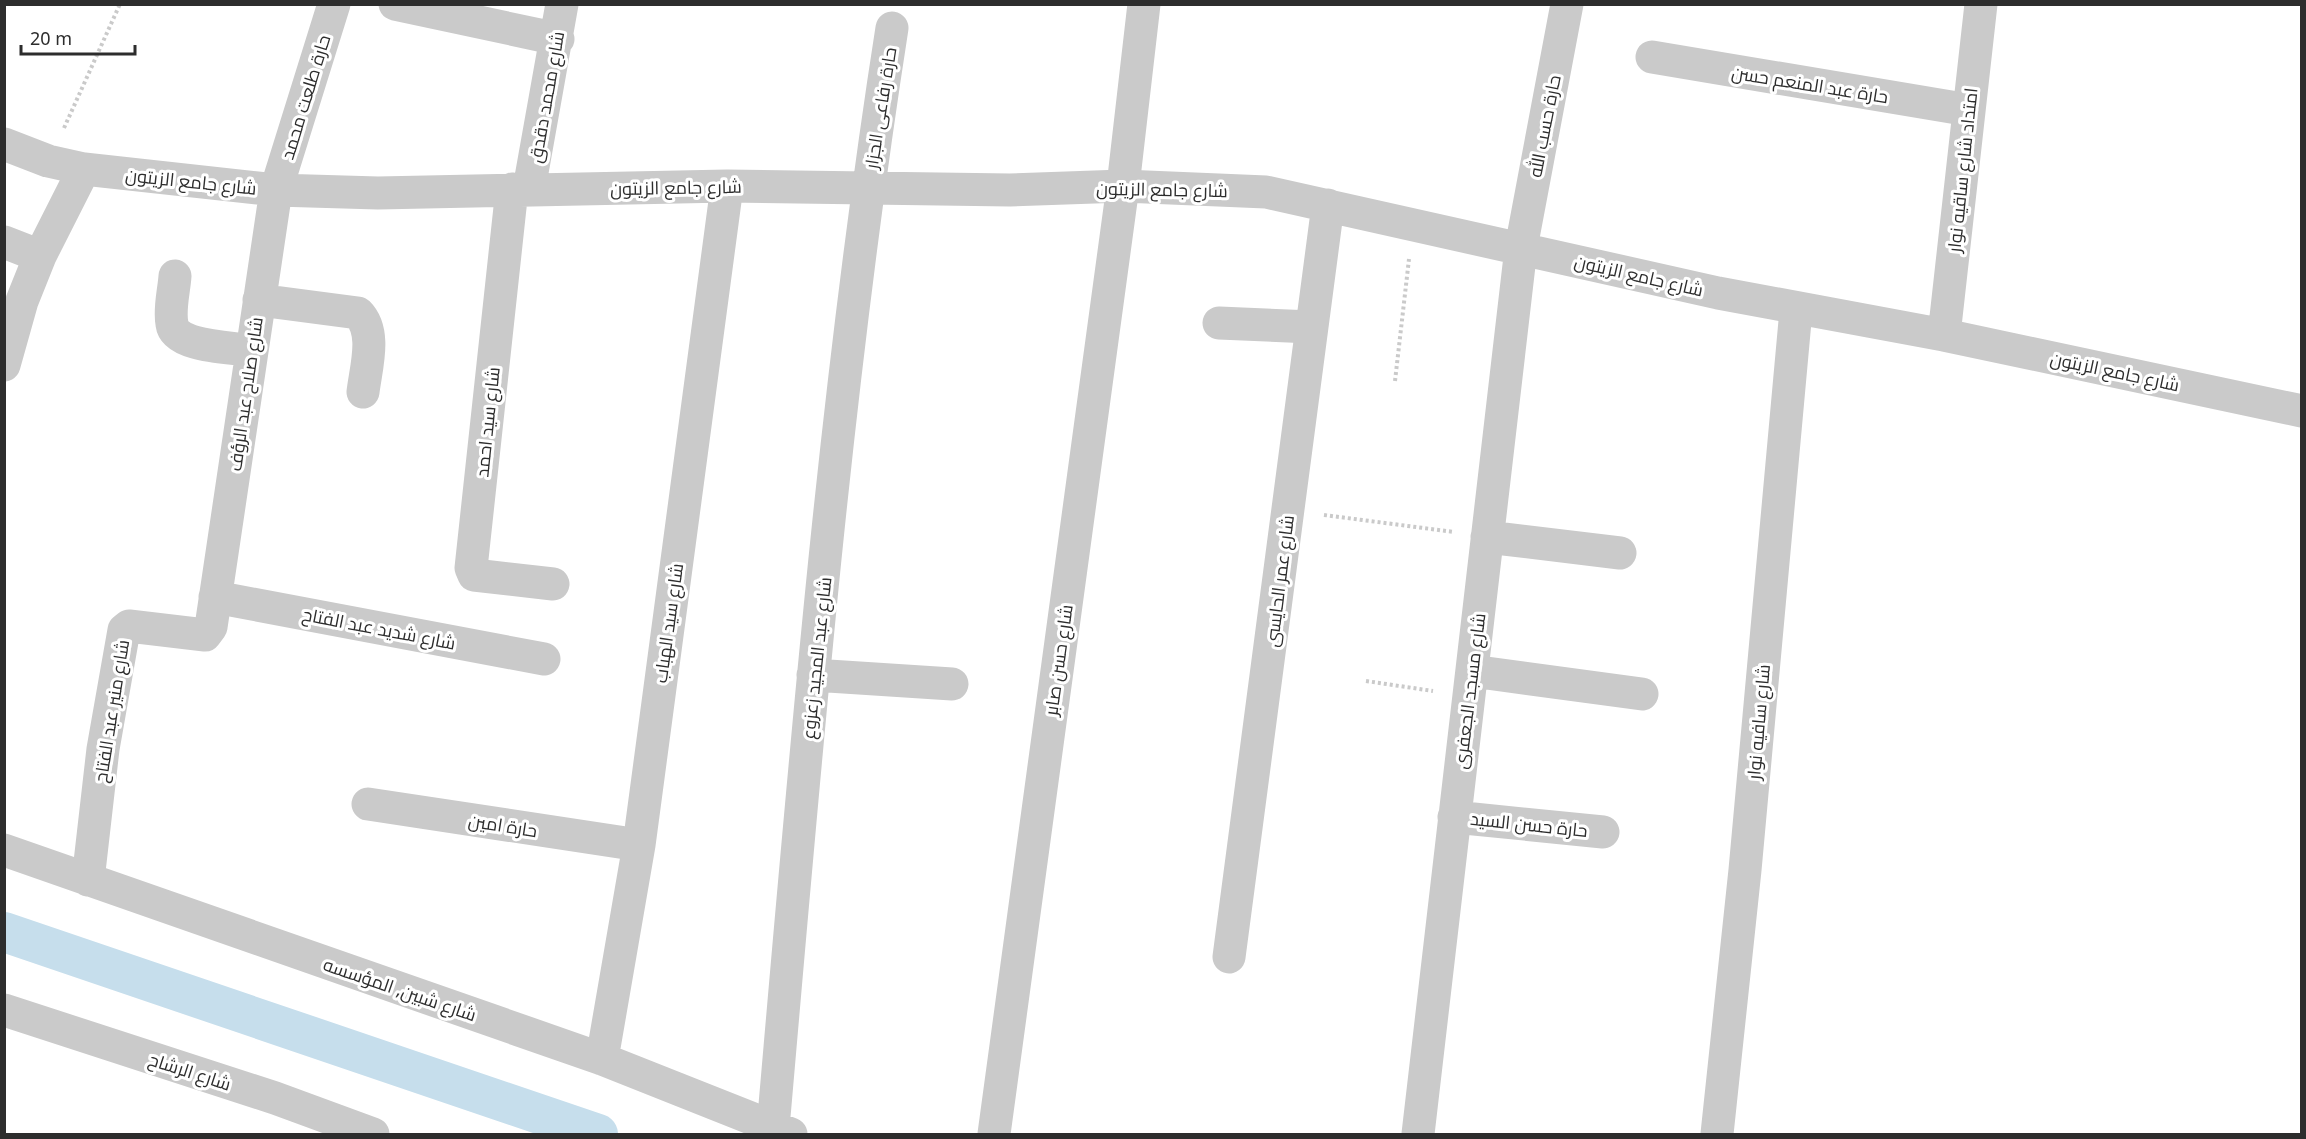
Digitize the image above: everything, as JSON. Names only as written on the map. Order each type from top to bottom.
[{"type":"street","name":"حارة طلعت محمد","points":[[276,190],[334,4]]},
{"type":"street","points":[[395,4],[558,39]]},
{"type":"street","name":"شارع محمد دقدق","points":[[521,189],[558,39],[562,4]]},
{"type":"street","name":"شارع حسن صابر","points":[[994,1134],[1123,186],[1144,4]]},
{"type":"street","name":"حارة حسب الله","points":[[1521,248],[1567,4]]},
{"type":"street","name":"امتداد شارع ساقيه نوار","points":[[1944,335],[1981,4]]},
{"type":"street","name":"حارة رفاعى الجزار","points":[[867,188],[892,28]]},
{"type":"street","name":"حارة عبد المنعم حسن","points":[[1652,57],[1969,110]]},
{"type":"street","name":"شارع جامع الزيتون","points":[[4,144],[48,161],[84,169],[276,190],[378,193],[727,186],[1010,190],[1123,186],[1266,192],[1796,310],[1944,335],[2301,411]]},
{"type":"street","points":[[4,365],[22,302],[40,256],[84,169]]},
{"type":"street","name":"شارع سيد الهباب","points":[[602,1059],[639,845],[727,186]]},
{"type":"street","name":"شارع عبد المجيد زعزوع","points":[[783,1131],[813,675],[867,188]]},
{"type":"street","name":"شارع سيد احمد","points":[[521,189],[471,568],[474,575],[553,584]]},
{"type":"street","name":"شارع صلاح عبد الرؤف","points":[[214,597],[276,190]]},
{"type":"street","name":"شارع عمر الحايسى","points":[[1229,957],[1328,205]]},
{"type":"street","points":[[4,242],[40,256]]},
{"type":"street","name":"شارع مسجد الجعفرى","points":[[1418,1134],[1521,248]]},
{"type":"street","points":[[175,276],[171,323],[175,334],[185,340],[252,351]]},
{"type":"street","points":[[259,300],[358,313],[367,322],[369,337],[363,392]]},
{"type":"street","name":"شارع سافيه نوار","points":[[1717,1134],[1746,858],[1796,310]]},
{"type":"street","points":[[1219,324],[1312,327]]},
{"type":"street","points":[[1487,537],[1620,553]]},
{"type":"street","name":"شارع شديد عبد الفتاح","points":[[214,597],[544,658]]},
{"type":"street","name":"شارع منير عبد الفتاح","points":[[88,880],[103,749],[124,630],[129,626],[205,635],[211,627],[214,597]]},
{"type":"street","points":[[813,675],[952,684]]},
{"type":"street","points":[[1470,683],[1642,694]]},
{"type":"street","name":"حارة امين","points":[[368,804],[639,845]]},
{"type":"street","name":"حارة حسن السيد","points":[[1454,817],[1603,832]]},
{"type":"street","name":"شارع شبين, المؤسسه","points":[[4,850],[602,1059],[783,1131]]},
{"type":"street","name":"شارع الرشاح","points":[[4,1010],[275,1098],[373,1134]]},
{"type":"path","points":[[48,161],[120,4]]},
{"type":"path","points":[[1395,381],[1414,224]]},
{"type":"path","points":[[1288,510],[1487,537]]},
{"type":"path","points":[[1366,681],[1470,683]]},
{"type":"waterway","points":[[4,932],[598,1134]]}]
